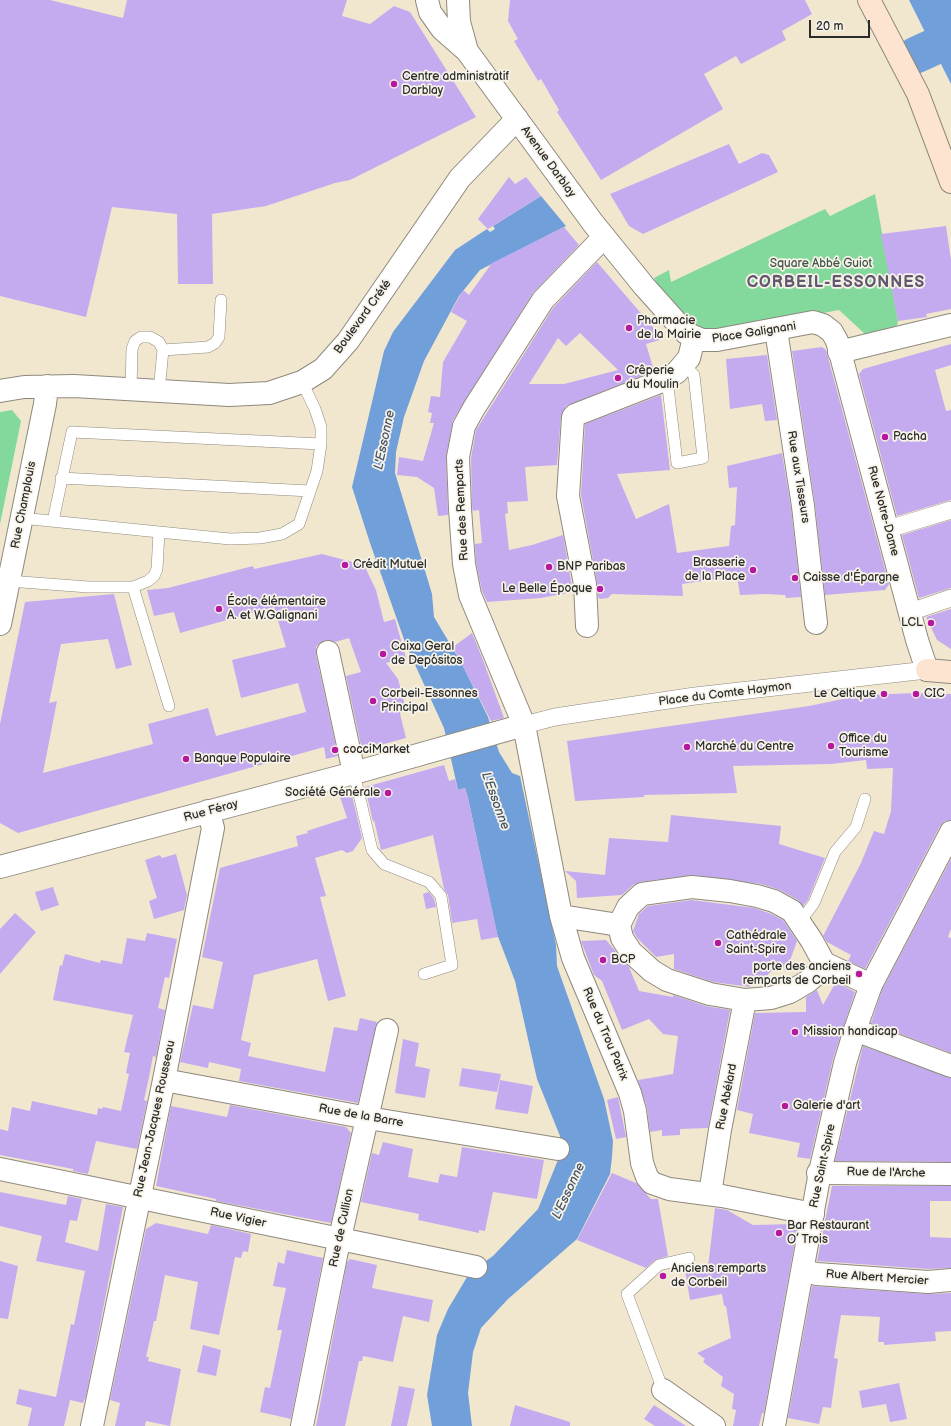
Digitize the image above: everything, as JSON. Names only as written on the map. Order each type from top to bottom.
[{"type":"main road","points":[[869,0],[918,94],[951,182]]},
{"type":"main road","points":[[927,670],[951,672]]},
{"type":"street","name":"Avenue Darblay","points":[[427,0],[430,12],[442,29],[467,51],[604,237],[632,271]]},
{"type":"street","name":"Avenue Darblay","points":[[458,0],[459,22],[467,51]]},
{"type":"street","name":"Boulevard Crété","points":[[0,391],[47,386],[230,395],[283,390],[302,382],[323,370],[337,355],[460,178],[517,119]]},
{"type":"street","name":"Rue des Remparts","points":[[524,725],[470,595],[464,564],[460,509],[460,444],[464,426],[474,408],[542,300],[604,237]]},
{"type":"street","name":"Place Galignani","points":[[632,271],[680,327],[694,338],[702,340],[717,340],[813,322],[823,325],[832,332],[837,341],[839,352]]},
{"type":"street","points":[[839,352],[951,326]]},
{"type":"street","name":"Rue aux Tisseurs","points":[[776,330],[803,506],[816,623]]},
{"type":"street","points":[[588,626],[586,584],[568,496],[571,421],[576,415],[667,379],[684,365],[692,351],[694,338]]},
{"type":"street","name":"Rue Notre-Dame","points":[[839,352],[927,670]]},
{"type":"street","name":"Rue Champlouis","points":[[0,624],[4,580],[21,518],[45,404],[47,386]]},
{"type":"street","points":[[888,529],[951,510]]},
{"type":"street","points":[[910,612],[951,598]]},
{"type":"street","points":[[328,652],[354,773]]},
{"type":"street","name":"Place du Comte Haymon","points":[[524,725],[555,717],[695,696],[927,670]]},
{"type":"street","name":"Rue Féray","points":[[0,867],[354,773],[524,725]]},
{"type":"street","name":"Rue du Trou Patrix","points":[[524,725],[561,916],[573,958],[630,1093],[635,1111],[642,1163],[648,1177],[652,1183],[682,1195],[710,1194],[813,1214]]},
{"type":"street","name":"Rue Jean-Jacques Rousseau","points":[[92,1426],[164,1080],[213,828],[208,811]]},
{"type":"street","name":"Rue Saint-Spire","points":[[774,1426],[813,1214],[819,1173],[845,1063],[871,985],[951,832]]},
{"type":"street","points":[[824,963],[819,972],[807,982],[790,992],[771,998],[745,1000],[710,994],[681,985],[652,971],[631,952],[622,938],[619,925],[628,907],[642,894],[692,887],[730,891],[774,901],[792,912],[812,941],[824,963],[871,985]]},
{"type":"street","points":[[561,916],[619,925]]},
{"type":"street","name":"Rue Abélard","points":[[710,1194],[720,1130],[745,1000]]},
{"type":"street","name":"Rue de Cullion","points":[[302,1426],[339,1239],[387,1030]]},
{"type":"street","points":[[855,1030],[951,1066]]},
{"type":"street","name":"Rue de la Barre","points":[[164,1080],[368,1118],[558,1149]]},
{"type":"street","name":"Rue Vigier","points":[[0,1169],[476,1267]]},
{"type":"street","name":"Rue de l'Arche","points":[[819,1173],[951,1174]]},
{"type":"street","name":"Rue Albert Mercier","points":[[803,1270],[817,1274],[928,1282],[951,1280]]},
{"type":"street","points":[[663,1390],[714,1426]]},
{"type":"lane","points":[[163,350],[208,347],[215,343],[219,337],[221,300]]},
{"type":"lane","points":[[131,389],[132,349],[135,341],[141,337],[150,337],[159,342],[163,350],[159,391]]},
{"type":"lane","points":[[667,379],[677,463],[703,458],[694,375],[684,365]]},
{"type":"lane","points":[[21,518],[230,539],[260,538],[282,534],[299,524],[317,471],[321,444],[321,426],[315,409],[302,382]]},
{"type":"lane","points":[[53,521],[72,432],[321,444]]},
{"type":"lane","points":[[61,478],[310,491]]},
{"type":"lane","points":[[4,580],[88,587],[133,587],[148,581],[154,576],[157,569],[159,532]]},
{"type":"lane","points":[[133,587],[169,706]]},
{"type":"lane","points":[[354,773],[372,850],[384,864],[429,882],[441,896],[452,965],[424,974]]},
{"type":"lane","points":[[799,923],[814,903],[835,852],[856,827],[865,799]]},
{"type":"lane","points":[[663,1390],[627,1294],[659,1265],[689,1258]]},
{"type":"green space","name":"Square Abbé Guiot","points":[[875,194],[898,321],[897,326],[866,335],[839,310],[712,334],[687,322],[666,301],[654,278],[669,270],[671,282],[825,209],[830,216]]},
{"type":"green space","points":[[12,410],[21,421],[0,524],[0,412]]},
{"type":"water","points":[[909,0],[951,0],[951,84]]},
{"type":"water","points":[[541,196],[566,226],[480,270],[459,296],[424,361],[404,417],[396,452],[395,473],[432,594],[434,617],[462,664],[488,717],[499,752],[512,773],[520,776],[556,945],[557,966],[604,1099],[613,1141],[612,1157],[610,1174],[577,1239],[508,1299],[481,1328],[473,1352],[468,1393],[472,1426],[432,1426],[427,1395],[437,1335],[448,1309],[470,1272],[493,1256],[538,1209],[560,1155],[560,1136],[537,1079],[515,981],[497,934],[465,788],[458,790],[444,728],[406,645],[352,487],[384,351],[393,332],[455,250],[487,229],[490,232],[495,229],[493,226]]},
{"type":"building","points":[[0,0],[50,0],[123,18],[127,0],[347,0],[342,16],[370,24],[394,6],[410,12],[476,117],[350,180],[335,183],[266,206],[212,214],[213,284],[178,284],[177,214],[112,207],[86,317],[0,296]]},
{"type":"building","points":[[510,0],[805,0],[812,14],[782,31],[786,40],[741,64],[736,56],[704,74],[723,109],[601,180],[557,112],[559,110],[541,79],[538,81],[514,41],[518,39],[508,21]]},
{"type":"building","points":[[729,144],[739,164],[762,153],[769,155],[778,172],[643,234],[629,226],[610,194]]},
{"type":"building","points":[[509,177],[515,184],[526,177],[541,196],[488,229],[478,219]]},
{"type":"building","points":[[946,226],[951,260],[951,309],[926,314],[927,317],[898,321],[881,234]]},
{"type":"building","points":[[564,227],[579,245],[533,293],[453,420],[446,457],[448,515],[438,516],[434,488],[417,477],[397,475],[399,457],[423,461],[434,423],[430,423],[432,413],[428,412],[431,396],[440,397],[443,362],[467,321],[451,312],[463,290],[469,295],[492,263]]},
{"type":"building","points":[[597,262],[663,339],[646,344],[654,371],[566,406],[561,416],[557,465],[525,467],[528,501],[507,502],[508,513],[505,514],[509,550],[532,545],[563,535],[573,592],[541,598],[487,602],[482,591],[476,562],[475,544],[482,543],[479,510],[473,511],[472,508],[471,458],[476,430],[553,308]],"holes":[[[580,333],[618,370],[564,384],[529,384],[558,338],[566,346]]]},
{"type":"building","points":[[951,344],[951,365],[935,370],[946,411],[951,410],[951,500],[897,516],[859,374],[863,369]]},
{"type":"building","points":[[822,347],[826,350],[889,584],[885,590],[825,595],[815,504],[792,351]]},
{"type":"building","points":[[767,355],[777,420],[765,421],[762,404],[730,409],[726,359]]},
{"type":"building","points":[[661,395],[670,470],[617,474],[636,519],[669,504],[677,553],[729,546],[731,526],[735,525],[737,487],[729,488],[727,466],[782,453],[791,508],[801,597],[786,598],[785,595],[766,594],[740,595],[737,576],[682,584],[683,596],[612,594],[608,598],[600,599],[598,597],[597,582],[581,495],[585,424]]},
{"type":"building","points":[[951,520],[951,588],[919,598],[902,535]]},
{"type":"building","points":[[322,554],[364,565],[376,590],[384,622],[395,619],[406,658],[386,663],[398,679],[405,705],[400,714],[406,738],[362,750],[346,676],[361,672],[349,638],[335,642],[326,640],[316,647],[316,655],[338,756],[326,759],[324,747],[18,833],[0,823],[0,724],[25,602],[114,594],[132,665],[116,669],[108,639],[61,644],[49,703],[57,701],[43,773],[153,744],[148,724],[208,708],[216,736],[306,712],[298,683],[241,698],[232,660],[286,647],[274,607],[180,633],[174,612],[154,616],[147,590],[168,588],[253,566],[254,569]]},
{"type":"building","points":[[951,609],[951,649],[937,640],[926,617]]},
{"type":"building","points":[[472,633],[504,718],[491,721],[453,647]]},
{"type":"building","points":[[917,693],[951,694],[951,820],[945,821],[940,826],[865,969],[848,961],[851,955],[827,942],[823,936],[861,863],[874,831],[884,834],[891,811],[893,768],[867,769],[866,760],[831,764],[733,766],[737,793],[644,795],[644,797],[575,801],[567,741],[809,706],[862,695]]},
{"type":"building","points":[[444,765],[449,781],[455,779],[458,790],[465,788],[498,937],[481,940],[477,919],[452,923],[448,895],[444,889],[433,835],[381,850],[365,787]]},
{"type":"building","points":[[351,791],[362,838],[353,851],[347,853],[342,850],[315,858],[326,896],[320,897],[346,996],[328,1001],[317,959],[254,975],[241,1040],[251,1043],[248,1056],[325,1072],[334,1027],[357,1031],[360,1018],[377,1022],[358,1103],[239,1081],[241,1069],[209,1062],[208,1068],[180,1062],[193,1005],[213,1009],[223,962],[202,957],[220,868],[298,846],[296,836],[347,818],[339,794]]},
{"type":"building","points":[[671,815],[781,826],[779,844],[825,858],[808,900],[803,906],[798,900],[780,890],[761,884],[693,875],[640,882],[633,885],[622,895],[577,898],[576,881],[565,871],[605,875],[609,838],[668,842]]},
{"type":"building","points":[[176,854],[187,895],[184,910],[154,919],[149,901],[157,898],[145,860],[160,855],[162,858]]},
{"type":"building","points":[[951,859],[951,929],[948,937],[951,938],[951,1053],[871,1023],[882,990]]},
{"type":"building","points":[[53,887],[59,905],[41,911],[35,892]]},
{"type":"building","points":[[429,892],[434,899],[436,907],[426,909],[423,894]]},
{"type":"building","name":"Cathédrale Saint-Spire","points":[[692,900],[754,908],[783,920],[797,941],[786,972],[780,961],[765,978],[751,981],[750,987],[713,982],[674,969],[674,954],[656,957],[638,939],[633,931],[639,914],[648,906]]},
{"type":"building","points":[[15,913],[36,932],[0,974],[0,929]]},
{"type":"building","points":[[147,933],[177,939],[169,978],[165,977],[158,1008],[165,1010],[156,1057],[153,1056],[144,1100],[147,1101],[137,1149],[96,1141],[88,1174],[73,1171],[73,1169],[0,1155],[0,1129],[8,1131],[12,1107],[30,1111],[32,1101],[97,1115],[98,1108],[102,1109],[103,1107],[121,1111],[129,1074],[126,1073],[130,1053],[124,1052],[133,1015],[53,1000],[60,965],[62,966],[65,954],[100,963],[101,960],[122,964],[127,938],[145,941]]},
{"type":"building","points":[[606,940],[629,967],[639,991],[673,997],[673,995],[706,1006],[730,1010],[708,1128],[680,1129],[680,1135],[662,1136],[662,1130],[650,1132],[647,1108],[638,1080],[673,1074],[678,1036],[663,1034],[649,1019],[622,1030],[602,981],[594,975],[581,941]]},
{"type":"building","points":[[836,982],[855,992],[833,1059],[810,1159],[797,1157],[800,1143],[749,1133],[753,1114],[737,1110],[755,1013],[806,1012],[806,997],[817,990],[823,1005]]},
{"type":"building","points":[[403,1039],[419,1043],[415,1066],[430,1069],[425,1098],[395,1093]]},
{"type":"building","points":[[863,1046],[951,1078],[951,1162],[835,1161]]},
{"type":"building","points":[[462,1068],[501,1074],[497,1092],[459,1086]]},
{"type":"building","points":[[500,1080],[533,1086],[528,1114],[495,1109]]},
{"type":"building","points":[[618,1097],[626,1137],[616,1139],[607,1100]]},
{"type":"building","points":[[230,1105],[346,1127],[351,1133],[331,1223],[216,1201],[216,1199],[156,1186],[171,1106],[227,1117]]},
{"type":"building","points":[[383,1142],[413,1149],[408,1177],[438,1183],[440,1174],[457,1177],[462,1147],[544,1160],[537,1199],[493,1192],[485,1231],[479,1230],[479,1233],[418,1220],[419,1214],[361,1202],[372,1153],[379,1155]]},
{"type":"building","points":[[612,1173],[636,1183],[651,1199],[658,1199],[668,1256],[655,1260],[646,1268],[577,1240]]},
{"type":"building","points":[[832,1186],[951,1186],[951,1201],[930,1201],[930,1237],[951,1238],[951,1268],[928,1269],[817,1261]]},
{"type":"building","points":[[0,1192],[66,1205],[68,1196],[82,1199],[77,1221],[70,1220],[65,1242],[98,1251],[106,1204],[123,1207],[86,1396],[83,1403],[70,1400],[64,1426],[28,1426],[32,1408],[16,1404],[19,1389],[56,1397],[71,1324],[74,1325],[85,1271],[36,1261],[42,1236],[0,1226]]},
{"type":"building","points":[[715,1208],[727,1210],[753,1225],[798,1224],[764,1413],[762,1413],[759,1426],[733,1426],[736,1410],[732,1409],[734,1394],[721,1386],[723,1377],[703,1362],[705,1359],[697,1353],[731,1338],[726,1306],[724,1306],[722,1294],[690,1300],[685,1270],[708,1267]]},
{"type":"building","points":[[156,1223],[208,1234],[211,1225],[251,1234],[248,1252],[243,1251],[241,1258],[235,1257],[219,1335],[190,1329],[198,1282],[165,1275],[156,1321],[154,1321],[146,1357],[149,1357],[148,1361],[181,1369],[170,1426],[146,1421],[145,1426],[115,1426],[120,1403],[110,1400],[146,1229]]},
{"type":"building","points":[[287,1250],[323,1258],[291,1419],[260,1412],[265,1387],[270,1388],[282,1330],[277,1330],[286,1288],[273,1286],[278,1262],[284,1264]]},
{"type":"building","points":[[350,1259],[377,1265],[372,1288],[433,1300],[429,1322],[403,1316],[393,1362],[363,1356],[362,1361],[359,1361],[345,1426],[316,1426],[347,1262]]},
{"type":"building","points":[[0,1261],[18,1266],[8,1319],[0,1318]]},
{"type":"building","points":[[812,1286],[927,1294],[951,1293],[951,1331],[935,1332],[936,1341],[884,1345],[884,1342],[878,1342],[880,1317],[841,1315],[834,1358],[838,1359],[831,1408],[823,1407],[819,1424],[788,1418]]},
{"type":"building","points":[[203,1345],[221,1350],[216,1376],[197,1372]]},
{"type":"building","points":[[899,1383],[907,1419],[890,1422],[886,1404],[862,1408],[859,1391]]},
{"type":"building","points":[[399,1386],[415,1389],[407,1426],[391,1426]]},
{"type":"building","points":[[515,1405],[570,1422],[570,1426],[510,1426]]},
{"type":"building","points":[[654,1405],[686,1426],[655,1426],[644,1419]]},
{"type":"waterway","name":"L'Essonne","points":[[916,55],[951,39]]},
{"type":"place","name":"Centre administratif Darblay","points":[[394,84]]},
{"type":"place","name":"Pharmacie de la Mairie","points":[[629,328]]},
{"type":"place","name":"Crêperie du Moulin","points":[[618,378]]},
{"type":"place","name":"Pacha","points":[[885,437]]},
{"type":"place","name":"Crédit Mutuel","points":[[345,565]]},
{"type":"place","name":"BNP Paribas","points":[[549,567]]},
{"type":"place","name":"Brasserie de la Place","points":[[753,570]]},
{"type":"place","name":"Caisse d'Épargne","points":[[795,578]]},
{"type":"place","name":"Le Belle Époque","points":[[600,589]]},
{"type":"place","name":"École élémentaire A. et W.Galignani","points":[[219,609]]},
{"type":"place","name":"LCL","points":[[931,623]]},
{"type":"place","name":"Caixa Geral de Depósitos","points":[[383,654]]},
{"type":"place","name":"Le Celtique","points":[[884,694]]},
{"type":"place","name":"CIC","points":[[916,694]]},
{"type":"place","name":"Corbeil-Essonnes Principal","points":[[373,701]]},
{"type":"place","name":"Office du Tourisme","points":[[831,746]]},
{"type":"place","name":"Marché du Centre","points":[[687,747]]},
{"type":"place","name":"cocciMarket","points":[[335,750]]},
{"type":"place","name":"Banque Populaire","points":[[186,759]]},
{"type":"place","name":"Société Générale","points":[[388,793]]},
{"type":"place","name":"Cathédrale Saint-Spire","points":[[718,943]]},
{"type":"place","name":"BCP","points":[[603,960]]},
{"type":"place","name":"porte des anciens remparts de Corbeil","points":[[859,974]]},
{"type":"place","name":"Mission handicap","points":[[795,1032]]},
{"type":"place","name":"Galerie d'art","points":[[785,1106]]},
{"type":"place","name":"Bar Restaurant O’ Trois","points":[[779,1233]]},
{"type":"place","name":"Anciens remparts de Corbeil","points":[[663,1276]]},
{"type":"district","name":"CORBEIL-ESSONNES","points":[[836,283]]}]
